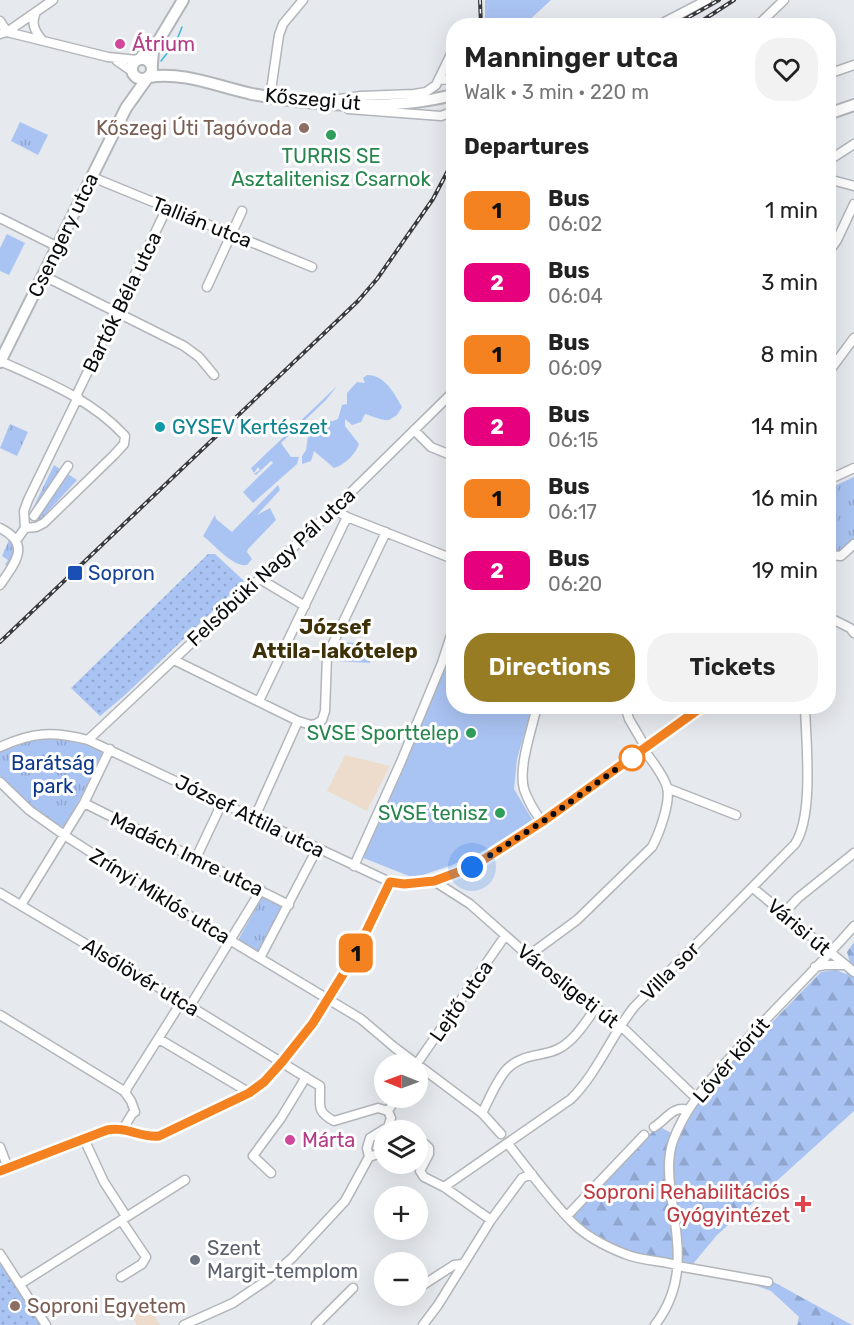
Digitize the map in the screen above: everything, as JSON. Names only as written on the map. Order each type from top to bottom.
[{"type":"main road","points":[[139,59],[147,59],[150,71],[139,78],[134,74],[133,65],[149,48],[177,0]]},
{"type":"main road","name":"Csengery utca","points":[[0,361],[126,108],[150,71],[153,50],[183,0]]},
{"type":"main road","name":"Kőszegi út","points":[[150,71],[270,97],[316,102],[401,104],[446,97]]},
{"type":"main road","name":"Csengery utca","points":[[126,108],[134,74]]},
{"type":"main road","points":[[836,111],[854,105]]},
{"type":"street","points":[[3,33],[53,0]]},
{"type":"street","points":[[270,97],[279,35],[283,24],[303,0]]},
{"type":"street","points":[[672,18],[707,0]]},
{"type":"street","points":[[765,18],[784,0]]},
{"type":"street","points":[[37,12],[33,18],[33,27],[42,40]]},
{"type":"street","points":[[0,21],[3,33]]},
{"type":"street","points":[[3,33],[42,40],[108,57],[124,64],[134,74]]},
{"type":"street","points":[[108,57],[139,59]]},
{"type":"street","points":[[836,71],[854,64]]},
{"type":"street","points":[[316,102],[369,95],[420,94],[430,90],[439,80],[446,65]]},
{"type":"street","points":[[439,80],[446,80]]},
{"type":"street","points":[[316,102],[338,109],[446,114]]},
{"type":"street","points":[[836,156],[854,144]]},
{"type":"street","name":"Tallián utca","points":[[92,177],[312,267]]},
{"type":"street","points":[[836,181],[854,186]]},
{"type":"street","points":[[836,241],[854,204]]},
{"type":"street","name":"Bartók Béla utca","points":[[16,539],[25,528],[24,511],[28,500],[167,208]]},
{"type":"street","points":[[207,287],[242,211]]},
{"type":"street","points":[[0,218],[58,247]]},
{"type":"street","points":[[44,276],[184,346],[199,357],[214,375]]},
{"type":"street","points":[[836,362],[854,338]]},
{"type":"street","points":[[0,361],[77,397],[102,414],[125,436],[124,444],[44,523],[36,527],[25,528]]},
{"type":"street","name":"Felsőbüki Nagy Pál utca","points":[[88,740],[334,509],[446,399]]},
{"type":"street","points":[[414,430],[431,447],[446,453]]},
{"type":"street","points":[[34,516],[68,466]]},
{"type":"street","points":[[836,476],[854,468]]},
{"type":"street","points":[[334,509],[347,517],[446,556]]},
{"type":"street","points":[[259,701],[347,517]]},
{"type":"street","points":[[0,528],[16,539],[19,551],[0,585]]},
{"type":"street","points":[[174,660],[298,721],[316,724],[322,720],[325,711],[327,656],[386,532]]},
{"type":"street","points":[[836,556],[841,556],[854,544]]},
{"type":"street","points":[[260,579],[305,606]]},
{"type":"street","points":[[836,620],[854,633]]},
{"type":"street","points":[[354,866],[392,784],[446,650]]},
{"type":"street","points":[[535,714],[523,770],[523,786],[528,801],[542,822]]},
{"type":"street","points":[[528,956],[577,920],[652,848],[657,838],[667,802],[667,788],[627,714]]},
{"type":"street","points":[[0,1147],[4,1169],[107,1130],[123,1129],[146,1136],[159,1136],[249,1093],[264,1082],[282,1062],[329,999],[355,955],[390,882],[404,884],[434,881],[472,867],[542,822],[692,714]]},
{"type":"street","name":"Villa sor","points":[[444,1187],[571,1099],[583,1087],[606,1052],[620,1025],[634,1007],[795,844],[803,827],[806,799],[805,714]]},
{"type":"street","points":[[254,819],[298,721]]},
{"type":"street","points":[[0,747],[17,739],[40,734],[70,735],[88,740]]},
{"type":"street","name":"József Attila utca","points":[[88,740],[390,882]]},
{"type":"street","points":[[21,905],[84,803],[110,749]]},
{"type":"street","name":"Zrínyi Miklós utca","points":[[0,782],[29,810],[64,835],[185,913],[361,1019],[404,1054]]},
{"type":"street","points":[[667,788],[736,815]]},
{"type":"street","name":"Madách Imre utca","points":[[84,803],[290,905]]},
{"type":"street","points":[[196,858],[222,803]]},
{"type":"street","points":[[260,958],[290,905],[317,849]]},
{"type":"street","points":[[783,914],[798,898],[854,853]]},
{"type":"street","name":"Városligeti út","points":[[434,881],[470,904],[528,956],[595,1009],[620,1025],[696,1098]]},
{"type":"street","name":"Várisi út","points":[[753,888],[854,972]]},
{"type":"street","points":[[126,1093],[159,1039],[230,940],[261,890]]},
{"type":"street","name":"Alsólövér utca","points":[[0,893],[306,1077]]},
{"type":"street","name":"Lővér körút","points":[[655,1325],[670,1300],[681,1266],[669,1175],[669,1158],[677,1131],[696,1098],[749,1037],[854,926]]},
{"type":"street","name":"Lejtő utca","points":[[425,1054],[505,936]]},
{"type":"street","name":"Várisi út","points":[[844,938],[842,955],[845,965]]},
{"type":"street","name":"Várisi út","points":[[814,967],[845,965]]},
{"type":"street","points":[[482,1113],[507,1070],[519,1061],[536,1054],[557,1050],[570,1042],[595,1009]]},
{"type":"street","points":[[0,1015],[126,1093],[135,1112],[123,1129]]},
{"type":"street","points":[[159,1039],[249,1093]]},
{"type":"street","name":"Zrínyi Miklós utca","points":[[428,1073],[482,1113],[501,1134]]},
{"type":"street","points":[[271,1173],[253,1156],[281,1118],[306,1077],[320,1086],[319,1107],[323,1115],[334,1121],[378,1108],[388,1111]]},
{"type":"street","points":[[677,1131],[658,1124],[676,1109],[681,1107],[688,1110]]},
{"type":"street","points":[[184,1325],[233,1303],[267,1280],[292,1258],[345,1201],[369,1157],[367,1148],[370,1138],[388,1127],[391,1118],[388,1111]]},
{"type":"street","points":[[567,1216],[644,1136]]},
{"type":"street","points":[[84,1139],[104,1182],[146,1257],[142,1264],[121,1277]]},
{"type":"street","points":[[508,1144],[567,1216],[585,1232],[621,1252],[648,1261],[672,1263],[768,1282]]},
{"type":"street","points":[[369,1157],[374,1155]]},
{"type":"street","points":[[422,1174],[491,1220]]},
{"type":"street","points":[[423,1325],[491,1220],[522,1178],[532,1174]]},
{"type":"street","points":[[20,1284],[185,1180]]},
{"type":"street","points":[[0,1254],[46,1325]]},
{"type":"street","points":[[428,1281],[454,1265],[462,1264]]},
{"type":"street","points":[[316,1325],[353,1288]]},
{"type":"shaded area","points":[[345,755],[390,766],[367,811],[327,791]]},
{"type":"shaded area","points":[[145,1299],[160,1325],[137,1325],[127,1308]]},
{"type":"green space","points":[[485,0],[551,0],[532,18],[485,18]]},
{"type":"green space","points":[[20,122],[48,135],[38,155],[11,141]]},
{"type":"green space","points":[[7,234],[25,243],[9,275],[0,271],[0,248]]},
{"type":"green space","points":[[367,375],[384,381],[392,391],[402,407],[397,415],[387,420],[365,414],[361,422],[352,425],[345,419],[345,426],[359,444],[349,459],[334,468],[314,451],[311,461],[302,464],[309,430],[317,424],[338,419],[342,405],[347,404],[347,393],[357,382],[365,383],[363,378]]},
{"type":"green space","points":[[337,386],[326,400],[281,443],[291,457],[299,457],[297,464],[253,503],[243,492],[273,463],[271,461],[256,475],[254,474],[260,470],[258,467],[254,473],[251,468]]},
{"type":"green space","points":[[10,424],[28,432],[17,456],[0,448]]},
{"type":"green space","points":[[54,465],[77,480],[40,520],[28,518]]},
{"type":"green space","points":[[854,477],[854,548],[836,553],[836,485]]},
{"type":"green space","points":[[278,485],[280,490],[257,515],[270,508],[276,520],[248,549],[247,552],[252,559],[247,565],[235,563],[203,536],[215,515],[216,519],[232,532]]},
{"type":"green space","points":[[9,540],[16,551],[5,565],[8,560],[2,556]]},
{"type":"green space","points":[[208,554],[215,554],[244,581],[100,716],[71,688]]},
{"type":"green space","points":[[341,642],[373,644],[370,663],[337,661]]},
{"type":"green space","name":"SVSE Sporttelep","points":[[446,657],[446,714],[530,714],[517,759],[514,789],[533,821],[490,848],[452,865],[414,878],[361,857],[405,764]]},
{"type":"green space","name":"Barátság park","points":[[48,737],[78,741],[102,752],[101,761],[64,827],[48,820],[0,776],[0,752],[19,743]]},
{"type":"green space","points":[[263,896],[284,907],[258,952],[238,940]]},
{"type":"green space","points":[[854,942],[854,1111],[717,1235],[692,1265],[770,1280],[852,1325],[797,1325],[799,1317],[771,1291],[752,1284],[753,1278],[633,1256],[596,1237],[569,1217],[658,1126],[679,1137],[705,1091],[821,972],[836,970],[846,974],[851,966],[847,952]]},
{"type":"green space","name":"Soproni Egyetem","points":[[0,1261],[43,1325],[0,1325]]},
{"type":"waterway","points":[[161,61],[176,42],[182,27]]},
{"type":"railway","points":[[480,0],[481,18]]},
{"type":"railway","points":[[687,18],[719,0]]},
{"type":"railway","points":[[706,18],[734,0]]},
{"type":"railway","points":[[0,642],[358,301],[377,279],[433,199],[446,174]]},
{"type":"bus line","name":"1","points":[[0,1171],[107,1130],[119,1128],[146,1136],[159,1136],[249,1093],[264,1082],[313,1023],[355,955],[390,882],[418,884],[441,879],[472,867],[542,822],[694,714]]},
{"type":"place","name":"Átrium","points":[[120,44]]},
{"type":"place","name":"Kőszegi Úti Tagóvoda","points":[[304,128]]},
{"type":"place","name":"TURRIS SE Asztalitenisz Csarnok","points":[[331,135]]},
{"type":"place","name":"GYSEV Kertészet","points":[[160,427]]},
{"type":"place","name":"Sopron","points":[[75,573]]},
{"type":"place","name":"SVSE Sporttelep","points":[[471,733]]},
{"type":"place","name":"SVSE tenisz","points":[[500,813]]},
{"type":"place","name":"Márta","points":[[290,1140]]},
{"type":"place","name":"Soproni Rehabilitációs Gyógyintézet","points":[[803,1204]]},
{"type":"place","name":"Szent Margit-templom","points":[[195,1260]]},
{"type":"place","name":"Soproni Egyetem","points":[[15,1306]]},
{"type":"district","name":"József Attila-lakótelep","points":[[335,638]]},
{"type":"route","points":[[472,867],[542,822],[632,758]]}]
